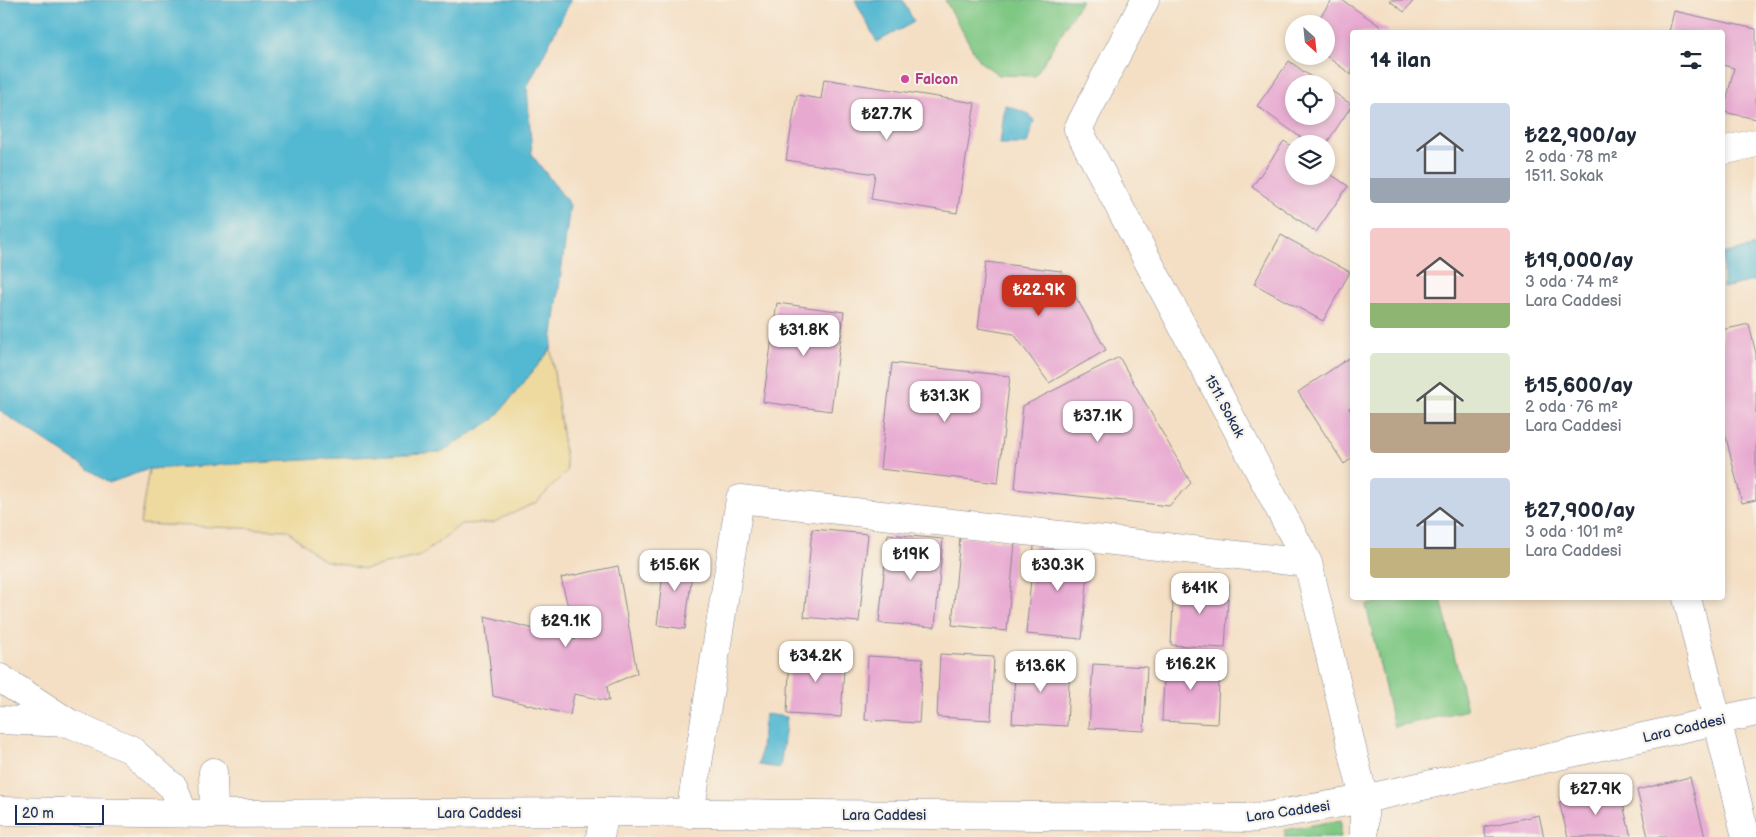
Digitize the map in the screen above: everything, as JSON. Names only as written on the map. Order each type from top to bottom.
[{"type":"street","name":"1511. Sokak","points":[[1144,0],[1078,129],[1308,563],[1364,799],[1364,837]]},
{"type":"street","points":[[1725,150],[1756,143]]},
{"type":"street","points":[[690,814],[740,499],[1308,563]]},
{"type":"street","points":[[1687,600],[1746,837]]},
{"type":"street","points":[[0,678],[68,723],[130,749],[174,788],[184,813]]},
{"type":"street","name":"Lara Caddesi","points":[[0,811],[214,814],[287,825],[603,824],[690,814],[1256,827],[1364,799],[1756,712]]},
{"type":"street","points":[[0,720],[68,723]]},
{"type":"street","points":[[212,772],[214,814]]},
{"type":"green space","points":[[945,0],[1082,0],[1035,76],[999,75],[979,61]]},
{"type":"green space","points":[[1388,600],[1441,600],[1467,710],[1394,727],[1366,605]]},
{"type":"green space","points":[[1341,820],[1341,837],[1285,837],[1285,830]]},
{"type":"sand","points":[[551,349],[567,471],[537,502],[492,523],[461,524],[421,556],[364,569],[323,560],[287,530],[140,524],[149,469],[441,452],[494,419]]},
{"type":"water","points":[[0,0],[571,0],[527,87],[532,155],[570,205],[551,349],[494,419],[441,452],[149,469],[109,483],[0,411]]},
{"type":"water","points":[[855,0],[903,0],[914,22],[877,42]]},
{"type":"water","points":[[1005,105],[1029,114],[1034,121],[1027,144],[1000,144]]},
{"type":"water","points":[[1756,246],[1756,280],[1725,288],[1725,254]]},
{"type":"water","points":[[765,714],[787,717],[780,768],[759,765]]},
{"type":"building","points":[[1332,0],[1342,0],[1386,30],[1350,30],[1350,74],[1335,63],[1335,15],[1321,15]]},
{"type":"building","points":[[1389,0],[1414,0],[1404,12]]},
{"type":"building","points":[[1674,11],[1756,29],[1756,119],[1725,112],[1734,68],[1725,66],[1725,30],[1669,30]]},
{"type":"building","points":[[1286,65],[1295,65],[1308,75],[1285,75],[1285,125],[1335,125],[1335,93],[1350,104],[1350,108],[1332,135],[1297,135],[1257,106]]},
{"type":"building","points":[[824,79],[975,103],[957,213],[871,199],[875,174],[786,160],[797,95],[821,99]]},
{"type":"building","points":[[1284,141],[1285,185],[1335,185],[1335,177],[1348,186],[1316,232],[1252,187]]},
{"type":"building","points":[[1281,235],[1350,272],[1323,321],[1254,284]]},
{"type":"building","points":[[986,262],[1061,271],[1106,350],[1049,383],[1014,334],[978,328]]},
{"type":"building","points":[[777,303],[844,312],[831,411],[763,402]]},
{"type":"building","points":[[1749,324],[1756,354],[1756,500],[1742,503],[1725,433],[1725,329]]},
{"type":"building","points":[[1119,357],[1191,483],[1169,506],[1015,489],[1023,406]]},
{"type":"building","points":[[1350,357],[1350,460],[1344,464],[1298,392]]},
{"type":"building","points":[[892,363],[1010,376],[998,483],[880,469]]},
{"type":"building","points":[[812,529],[868,534],[859,622],[804,617]]},
{"type":"building","points":[[888,534],[943,539],[935,627],[879,623]]},
{"type":"building","points":[[960,537],[1015,542],[1007,631],[952,625]]},
{"type":"building","points":[[1034,546],[1090,550],[1082,639],[1026,634]]},
{"type":"building","points":[[665,555],[694,558],[685,629],[657,625]]},
{"type":"building","points":[[618,566],[637,673],[607,686],[609,701],[574,694],[570,715],[493,696],[485,616],[576,640],[561,578]]},
{"type":"building","points":[[1174,582],[1229,584],[1225,648],[1171,645]]},
{"type":"building","points":[[790,650],[845,653],[841,717],[787,714]]},
{"type":"building","points":[[940,654],[994,657],[991,720],[937,717]]},
{"type":"building","points":[[868,656],[923,659],[919,723],[865,720]]},
{"type":"building","points":[[1165,658],[1220,661],[1217,724],[1162,721]]},
{"type":"building","points":[[1016,660],[1070,662],[1067,726],[1012,723]]},
{"type":"building","points":[[1093,664],[1147,667],[1144,731],[1089,728]]},
{"type":"building","points":[[1690,777],[1705,837],[1648,837],[1637,790]]},
{"type":"building","points":[[1619,788],[1631,837],[1568,837],[1559,802]]},
{"type":"building","points":[[1539,815],[1544,837],[1486,837],[1484,827]]},
{"type":"place","name":"Falcon","points":[[905,79]]}]
